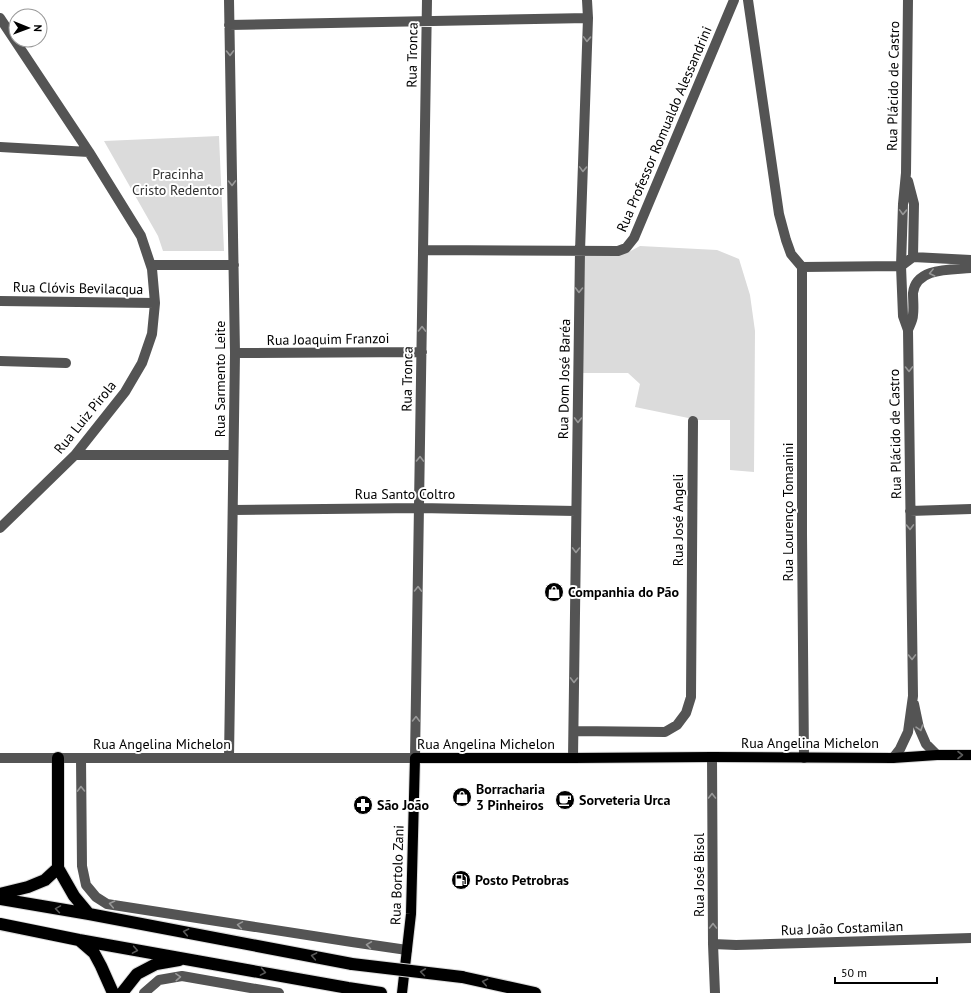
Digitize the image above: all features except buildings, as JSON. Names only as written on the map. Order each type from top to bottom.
[{"type":"highway","points":[[58,758],[58,868],[74,896],[89,914]]},
{"type":"highway","points":[[0,894],[28,887],[45,880],[58,868]]},
{"type":"highway","points":[[0,899],[89,914],[352,964],[462,977],[535,993]]},
{"type":"highway","points":[[0,924],[79,940],[381,993]]},
{"type":"highway","points":[[79,940],[94,953],[113,993]]},
{"type":"highway","points":[[122,993],[137,974],[156,964],[185,958]]},
{"type":"main road","name":"Rua Angelina Michelon","points":[[415,758],[893,758],[937,755],[971,755]]},
{"type":"main road","name":"Rua Bortolo Zani","points":[[402,993],[411,914],[415,758]]},
{"type":"street","name":"Rua Sarmento Leite","points":[[229,0],[235,354],[229,758]]},
{"type":"street","name":"Rua Tronca","points":[[415,758],[427,0]]},
{"type":"street","name":"Rua Dom José Baréa","points":[[573,758],[580,251],[588,0]]},
{"type":"street","name":"Rua Professor Romualdo Alessandrini","points":[[423,250],[618,251],[626,248],[634,238],[734,0]]},
{"type":"street","points":[[748,0],[778,214],[791,254],[802,267],[901,266],[913,257],[971,260]]},
{"type":"street","name":"Rua Plácido de Castro","points":[[893,758],[900,749],[908,732],[913,696],[908,330],[902,316],[901,266],[903,204],[906,173],[908,0]]},
{"type":"street","name":"Rua Luiz Pirola","points":[[0,18],[141,236],[152,269],[155,303],[152,334],[142,363],[125,392],[75,455],[0,528]]},
{"type":"street","points":[[229,25],[588,18]]},
{"type":"street","points":[[0,148],[88,152]]},
{"type":"street","name":"Rua Plácido de Castro","points":[[906,173],[914,204],[913,257]]},
{"type":"street","points":[[151,265],[234,265]]},
{"type":"street","name":"Rua Lourenço Tomanini","points":[[802,267],[804,758]]},
{"type":"street","points":[[908,330],[913,316],[913,292],[917,282],[923,276],[932,272],[971,268]]},
{"type":"street","name":"Rua Clóvis Bevilacqua","points":[[0,301],[155,303]]},
{"type":"street","name":"Rua Joaquim Franzoi","points":[[235,354],[422,352]]},
{"type":"street","points":[[0,361],[66,363]]},
{"type":"street","name":"Rua José Angeli","points":[[574,731],[665,732],[677,726],[686,713],[691,697],[693,421]]},
{"type":"street","points":[[75,455],[233,454]]},
{"type":"street","name":"Rua Santo Coltro","points":[[233,510],[419,508],[576,511]]},
{"type":"street","points":[[910,511],[971,509]]},
{"type":"street","name":"Rua Plácido de Castro","points":[[913,696],[919,728],[926,744],[937,755]]},
{"type":"street","name":"Rua José Bisol","points":[[712,757],[713,944],[715,993]]},
{"type":"street","name":"Rua Angelina Michelon","points":[[0,758],[415,758]]},
{"type":"street","points":[[81,758],[82,866],[86,885],[96,897],[107,904],[408,950]]},
{"type":"street","name":"Rua João Costamilan","points":[[713,944],[736,945],[971,938]]},
{"type":"street","points":[[144,993],[159,980],[182,976],[279,993]]},
{"type":"green space","name":"Pracinha Cristo Redentor","points":[[219,136],[224,251],[163,251],[158,236],[104,141]]},
{"type":"green space","points":[[640,246],[717,250],[739,259],[750,295],[755,331],[754,472],[730,470],[730,420],[698,420],[635,407],[640,384],[628,373],[580,373],[582,253],[627,253]]},
{"type":"place","name":"Companhia do Pão","points":[[554,592]]},
{"type":"place","name":"Borracharia 3 Pinheiros","points":[[462,797]]},
{"type":"place","name":"Sorveteria Urca","points":[[565,800]]},
{"type":"place","name":"São João","points":[[363,805]]},
{"type":"place","name":"Posto Petrobras","points":[[461,880]]}]
